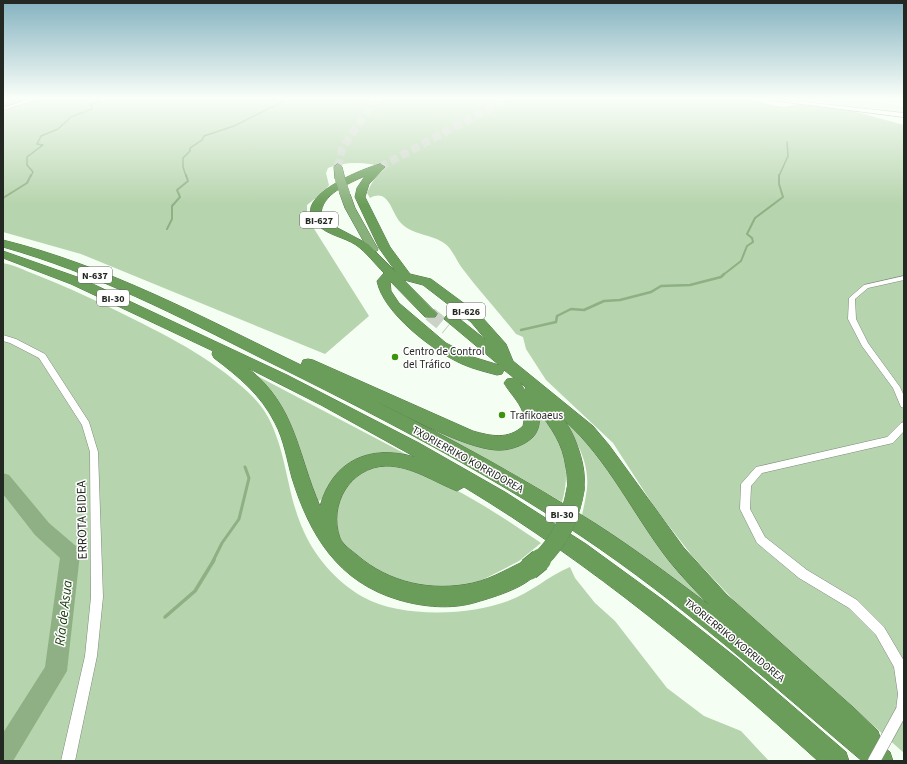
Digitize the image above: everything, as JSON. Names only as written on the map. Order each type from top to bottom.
[{"type":"highway","name":"BI-627","points":[[390,274],[357,240],[323,224],[315,211],[317,204],[323,196],[380,166],[360,189],[360,198],[386,248],[406,277]]},
{"type":"highway","name":"BI-626","points":[[338,167],[345,194],[357,222],[373,249],[390,274],[433,309],[406,277],[373,249]]},
{"type":"highway","name":"TXORIERRIKO KORRIDOREA","points":[[3,243],[32,251],[85,270],[158,301],[262,368],[394,437],[541,524],[669,618],[733,670],[837,761]]},
{"type":"highway","name":"TXORIERRIKO KORRIDOREA","points":[[3,254],[60,274],[206,332],[394,418],[526,491],[590,531],[698,609],[881,761]]},
{"type":"highway","name":"BI-626","points":[[390,274],[383,281],[385,291],[394,306],[441,347],[468,361],[502,368]]},
{"type":"highway","name":"BI-626","points":[[406,277],[427,282],[476,319],[500,348],[502,368]]},
{"type":"highway","name":"BI-626","points":[[449,324],[518,380]]},
{"type":"highway","points":[[206,332],[256,340],[445,426],[489,442],[504,444],[516,440],[525,435],[531,426],[532,418],[518,380]]},
{"type":"highway","points":[[206,332],[214,351],[261,388],[269,400],[284,426],[312,510],[321,529],[334,546],[354,567],[372,579],[396,589],[440,598],[466,595],[497,587],[515,578],[546,556],[558,541],[566,526],[573,506],[576,487],[575,467],[564,432],[518,380]]},
{"type":"highway","points":[[518,380],[553,401],[587,431],[603,450],[677,555],[720,602],[846,716],[889,761]]},
{"type":"highway","points":[[334,546],[328,528],[327,510],[335,488],[346,475],[359,466],[386,459],[426,469],[541,524]]},
{"type":"street","points":[[904,278],[866,286],[852,298],[852,319],[865,344],[896,387],[904,405]]},
{"type":"street","name":"ERROTA BIDEA","points":[[3,338],[13,341],[42,356],[86,424],[94,452],[97,597],[92,656],[68,761]]},
{"type":"street","points":[[874,761],[902,710],[904,694],[900,666],[880,631],[853,604],[803,574],[762,540],[745,509],[746,484],[759,470],[890,440],[904,425]]},
{"type":"green space","points":[[3,134],[904,134],[904,753],[741,608],[693,557],[655,508],[613,443],[546,380],[526,349],[523,337],[516,334],[482,293],[462,268],[447,245],[439,240],[410,230],[400,222],[389,202],[381,196],[370,198],[367,193],[371,185],[377,176],[386,168],[371,164],[349,163],[328,168],[326,173],[329,185],[326,190],[307,205],[307,214],[311,224],[369,316],[325,354],[81,254],[3,232]]},
{"type":"green space","points":[[3,263],[72,290],[160,333],[194,351],[247,391],[263,408],[272,425],[282,453],[296,511],[306,536],[326,566],[353,591],[378,604],[396,609],[435,612],[474,610],[516,598],[570,567],[575,578],[595,603],[615,621],[667,688],[704,716],[741,731],[769,761],[3,761]]},
{"type":"green space","points":[[248,371],[419,461],[361,458],[349,463],[340,473],[323,498],[319,501],[312,496],[298,443],[284,412],[275,397]]},
{"type":"green space","points":[[316,371],[444,429],[526,440],[534,405],[550,421],[560,440],[563,450],[566,482],[562,502],[507,470]]},
{"type":"green space","points":[[554,407],[583,435],[725,617],[648,560],[582,515],[587,488],[585,466],[578,444]]},
{"type":"green space","points":[[383,466],[401,468],[421,474],[442,483],[486,507],[541,543],[519,561],[480,581],[454,589],[432,588],[384,576],[338,540],[335,503],[354,478],[366,471]]},
{"type":"waterway","points":[[31,176],[33,172],[27,165],[27,157],[43,145],[37,144],[41,136],[47,134]]},
{"type":"waterway","points":[[186,176],[183,167],[183,158],[190,151],[190,148],[202,140],[204,136],[211,134]]},
{"type":"waterway","points":[[779,176],[788,156],[787,142]]},
{"type":"waterway","points":[[3,198],[27,183],[31,175]]},
{"type":"waterway","points":[[167,229],[172,219],[172,206],[180,197],[177,190],[188,181],[186,175]]},
{"type":"waterway","points":[[723,275],[741,261],[747,246],[753,242],[752,238],[747,234],[755,218],[783,197],[779,184],[779,176]]},
{"type":"waterway","points":[[521,330],[556,322],[557,316],[571,309],[584,310],[604,301],[620,300],[651,292],[661,286],[690,285],[721,277],[723,275]]},
{"type":"waterway","points":[[213,561],[222,543],[239,519],[249,478],[245,467]]},
{"type":"waterway","name":"Ría de Asua","points":[[3,481],[42,529],[70,554],[56,671],[3,755]]},
{"type":"waterway","points":[[165,617],[195,591],[214,560]]},
{"type":"tunnel","points":[[338,167],[342,149],[352,134]]},
{"type":"tunnel","points":[[380,167],[442,134]]},
{"type":"tunnel","points":[[430,314],[447,328]]},
{"type":"place","name":"Centro de Control del Tráfico","points":[[395,357]]},
{"type":"place","name":"Trafikoaeus","points":[[502,415]]}]
